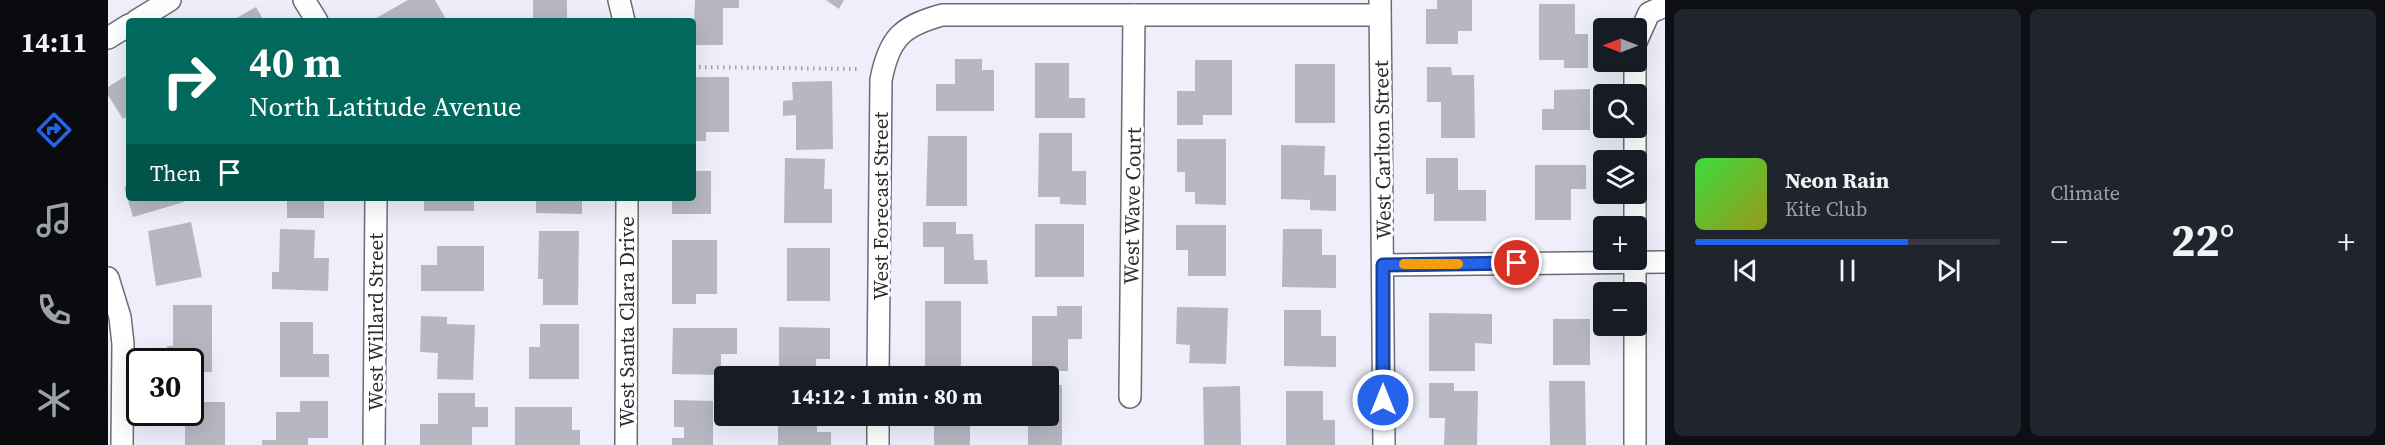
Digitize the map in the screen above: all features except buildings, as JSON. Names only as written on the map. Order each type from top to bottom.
[{"type":"street","points":[[141,18],[170,0]]},
{"type":"street","points":[[304,0],[315,18]]},
{"type":"street","points":[[619,0],[623,18]]},
{"type":"street","points":[[1134,15],[1380,8]]},
{"type":"street","name":"West Carlton Street","points":[[1380,8],[1384,445]]},
{"type":"street","points":[[1647,25],[1657,10]]},
{"type":"street","name":"West Forecast Street","points":[[878,366],[881,80],[885,58],[896,39],[916,22],[942,15],[1134,15]]},
{"type":"street","name":"West Wave Court","points":[[1130,397],[1134,15]]},
{"type":"street","points":[[108,38],[126,27]]},
{"type":"street","name":"West Willard Street","points":[[374,445],[376,201]]},
{"type":"street","name":"West Santa Clara Drive","points":[[626,445],[627,201]]},
{"type":"street","points":[[1647,261],[1665,262]]},
{"type":"street","points":[[1383,265],[1593,262]]},
{"type":"street","points":[[108,278],[120,317],[122,335],[122,445]]},
{"type":"street","points":[[1635,336],[1635,445]]},
{"type":"street","points":[[878,426],[878,445]]},
{"type":"path","points":[[696,68],[858,69]]},
{"type":"slow traffic","points":[[1404,264],[1458,264]]},
{"type":"route","points":[[1383,400],[1383,265],[1517,263]]}]
